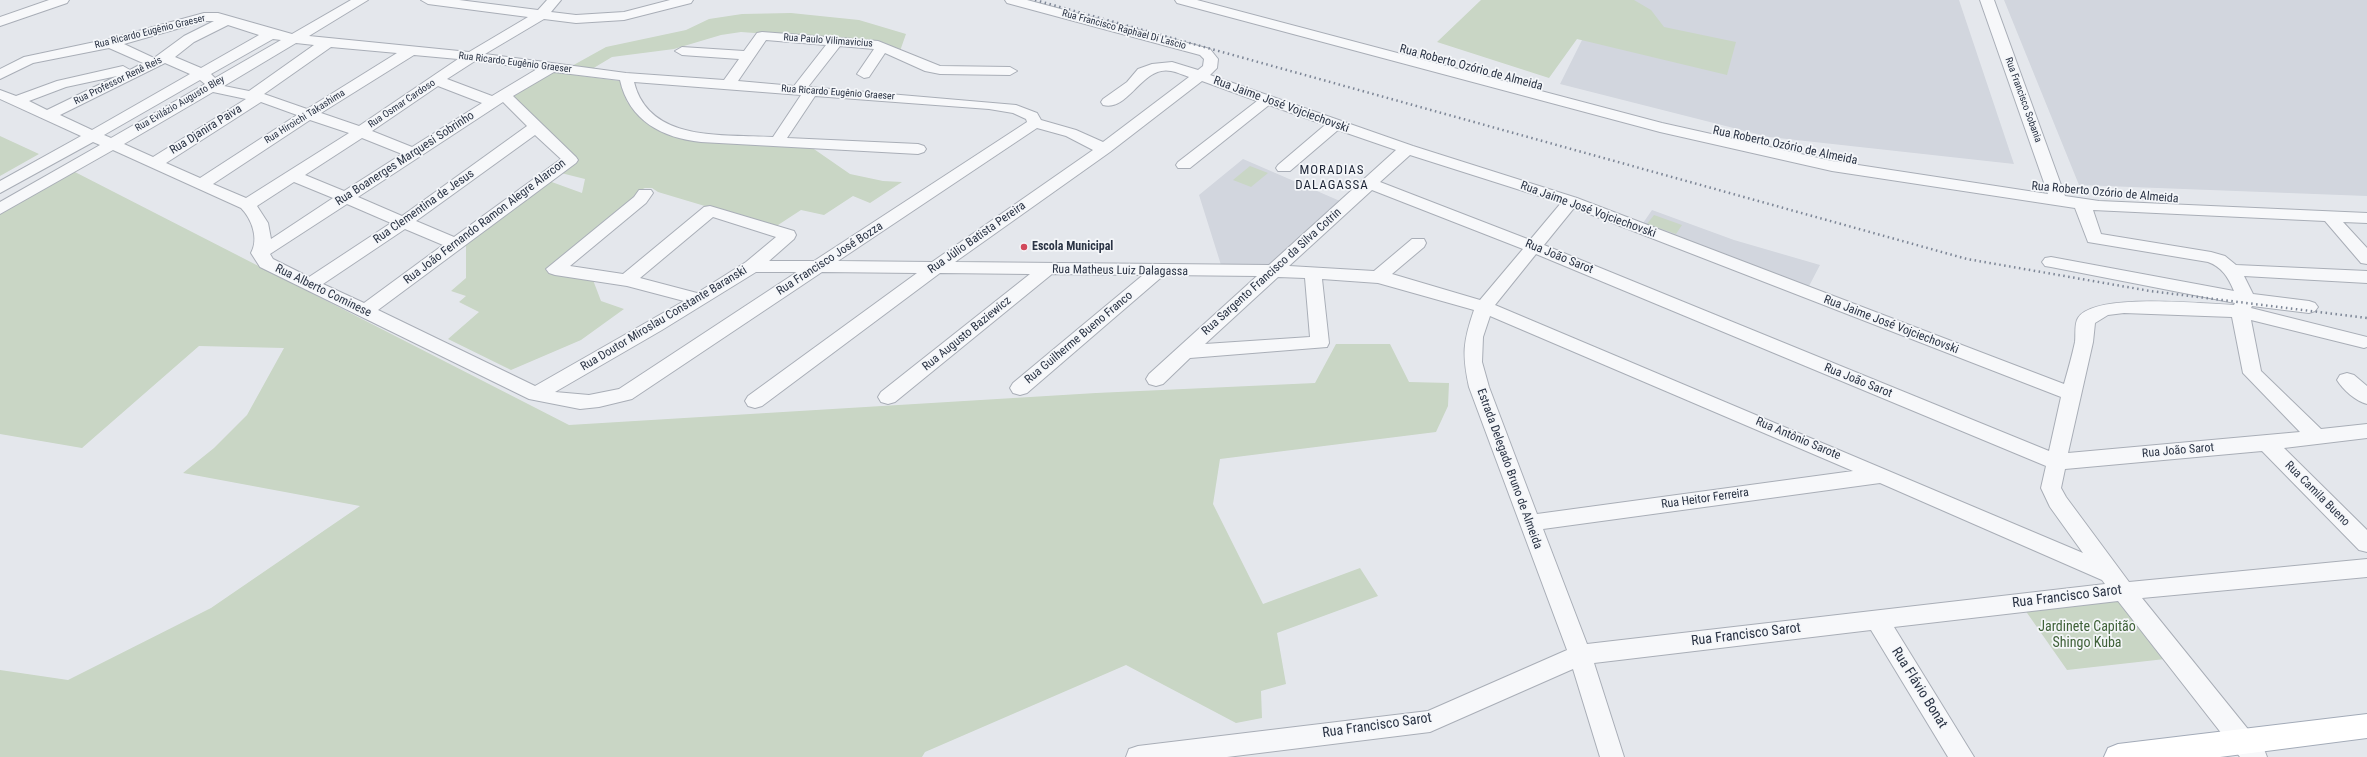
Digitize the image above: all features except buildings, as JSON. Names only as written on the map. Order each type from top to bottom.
[{"type":"main road","points":[[2118,757],[2249,750],[2367,726]]},
{"type":"street","points":[[0,22],[62,0]]},
{"type":"street","name":"Rua Evilázio Augusto Bley","points":[[0,209],[361,0]]},
{"type":"street","points":[[428,0],[576,20],[624,16],[685,1]]},
{"type":"street","name":"Rua Osmar Cardoso","points":[[247,204],[294,176],[361,132],[471,56],[504,35],[541,15],[554,0]]},
{"type":"street","points":[[624,16],[634,0]]},
{"type":"street","name":"Rua Francisco Raphael Di Lascio","points":[[1012,0],[1205,52],[1211,59],[1210,68],[1200,76]]},
{"type":"street","points":[[1056,12],[1070,0]]},
{"type":"street","points":[[1182,0],[1395,52],[1699,132],[1769,148],[1884,170],[2057,195],[2082,203],[2237,208],[2330,217],[2367,218]]},
{"type":"street","name":"Rua Roberto Ozório de Almeida","points":[[1217,0],[1395,52]]},
{"type":"street","name":"Rua Francisco Sobania","points":[[1986,0],[2057,195]]},
{"type":"street","name":"Rua Ricardo Eugênio Graeser","points":[[0,75],[30,60],[111,43],[204,17],[218,17],[271,34],[295,39],[471,56],[626,77],[989,105],[1016,109],[1032,116],[1036,123]]},
{"type":"street","name":"Rua Professor Renê Reis","points":[[48,116],[160,60],[189,39],[227,20]]},
{"type":"street","name":"Rua Evilázio Augusto Bley","points":[[0,188],[271,34]]},
{"type":"street","name":"Rua Paulo Vilimavicius","points":[[749,56],[762,36],[837,41],[882,46],[930,68],[940,70],[1010,71]]},
{"type":"street","points":[[777,142],[804,90],[837,41]]},
{"type":"street","name":"Rua Djanira Paiva","points":[[153,164],[255,96],[328,42]]},
{"type":"street","points":[[111,43],[201,73],[212,86],[219,90],[255,96],[361,132],[415,154]]},
{"type":"street","points":[[864,74],[882,46]]},
{"type":"street","name":"Rua Hiroichi Takashima","points":[[200,185],[309,114],[412,50]]},
{"type":"street","points":[[682,51],[749,56]]},
{"type":"street","points":[[728,85],[749,56]]},
{"type":"street","points":[[16,101],[62,84],[160,60]]},
{"type":"street","name":"Rua Jaime José Vojciechovski","points":[[1108,102],[1132,86],[1144,72],[1158,67],[1172,66],[1407,150],[1571,201],[2071,394]]},
{"type":"street","name":"Rua Boanerges Marquesi Sobrinho","points":[[260,253],[498,99],[551,67]]},
{"type":"street","name":"Rua Júlio Batista Pereira","points":[[755,401],[934,269],[1104,148],[1200,76]]},
{"type":"street","points":[[626,77],[631,98],[640,109],[652,120],[676,133],[777,142],[918,149]]},
{"type":"street","name":"Rua João Fernando Ramon Alegre Alarcon","points":[[365,311],[570,160],[536,127],[498,99],[436,80]]},
{"type":"street","points":[[0,94],[92,135],[110,145],[247,204],[258,219],[262,235],[260,253]]},
{"type":"street","points":[[1184,166],[1267,100]]},
{"type":"street","points":[[1036,123],[1071,133],[1104,148]]},
{"type":"street","name":"Rua Francisco José Bozza","points":[[625,394],[1036,123]]},
{"type":"street","points":[[1284,168],[1335,124]]},
{"type":"street","name":"Rua Clementina de Jesus","points":[[311,284],[403,223],[536,127]]},
{"type":"street","name":"Rua Sargento Francisco da Silva Cotrin","points":[[1156,379],[1407,150]]},
{"type":"street","points":[[294,176],[344,199],[455,244]]},
{"type":"street","name":"Rua João Sarot","points":[[1370,184],[1534,247],[2056,462],[2267,443],[2367,431]]},
{"type":"street","points":[[645,193],[640,200],[555,269],[628,280],[699,299]]},
{"type":"street","name":"Rua Roberto Ozório de Almeida","points":[[2057,195],[2237,208],[2367,209]]},
{"type":"street","name":"Estrada Delegado Bruno de Almeida","points":[[1571,201],[1484,307],[1474,337],[1473,362],[1479,387],[1580,655],[1612,757]]},
{"type":"street","points":[[2082,203],[2094,238],[2211,257],[2234,270],[2367,277]]},
{"type":"street","name":"Rua Doutor Miroslau Constante Baranski","points":[[536,394],[656,326],[752,266],[788,236],[710,211],[628,280]]},
{"type":"street","points":[[2330,217],[2367,259]]},
{"type":"street","points":[[1378,278],[1418,243]]},
{"type":"street","name":"Rua Alberto Cominese","points":[[260,253],[266,263],[536,394],[576,404],[597,403],[625,394]]},
{"type":"street","points":[[2051,262],[2243,305],[2364,342]]},
{"type":"street","name":"Rua Matheus Luiz Dalagassa","points":[[752,266],[1313,273],[1378,278],[1402,282],[1484,307]]},
{"type":"street","name":"Rua Augusto Baziewicz","points":[[888,397],[1046,270]]},
{"type":"street","points":[[2234,270],[2243,305],[2252,373],[2317,437]]},
{"type":"street","name":"Rua Guilherme Bueno Franco","points":[[1020,388],[1158,272]]},
{"type":"street","points":[[1186,352],[1320,343],[1313,273]]},
{"type":"street","points":[[2249,750],[2117,583],[2057,502],[2051,488],[2071,394],[2084,342],[2086,320],[2104,310],[2124,307],[2243,305],[2309,307]]},
{"type":"street","name":"Rua Antônio Sarote","points":[[1484,307],[1882,475],[2117,583]]},
{"type":"street","points":[[2347,380],[2367,397]]},
{"type":"street","name":"Rua Camila Bueno","points":[[2267,443],[2367,544]]},
{"type":"street","name":"Rua Heitor Ferreira","points":[[1529,523],[1882,475]]},
{"type":"street","name":"Rua Francisco Sarot","points":[[1138,757],[1233,751],[1430,721],[1580,655],[1877,620],[2117,583],[2367,568]]},
{"type":"street","name":"Rua Flávio Bonat","points":[[1877,620],[1962,757]]},
{"type":"shaded area","points":[[1602,0],[1959,0],[2014,164],[1769,137],[1560,84]]},
{"type":"shaded area","points":[[2004,0],[2367,0],[2367,196],[2079,185]]},
{"type":"shaded area","points":[[1243,159],[1340,201],[1268,265],[1221,265],[1199,195]]},
{"type":"shaded area","points":[[1652,210],[1734,240],[1820,265],[1808,288],[1641,226]]},
{"type":"green space","points":[[1481,0],[1634,0],[1651,10],[1664,27],[1736,42],[1727,75],[1577,39],[1549,78],[1437,42]]},
{"type":"green space","points":[[791,13],[859,20],[906,34],[900,51],[877,42],[741,32],[721,35],[674,49],[612,57],[592,69],[570,67],[606,47],[686,30],[709,19],[742,14]]},
{"type":"green space","points":[[552,72],[620,81],[627,102],[665,133],[811,147],[850,174],[883,181],[902,182],[870,203],[853,196],[824,215],[801,210],[775,227],[658,192],[652,188],[645,188],[638,191],[637,200],[547,271],[593,280],[601,301],[624,309],[581,340],[511,370],[448,339],[479,312],[459,302],[466,296],[451,291],[466,278],[466,244],[549,181],[582,193],[585,179],[561,173],[575,161],[512,95]]},
{"type":"green space","points":[[0,136],[39,154],[0,176]]},
{"type":"green space","points":[[1250,166],[1268,173],[1251,187],[1233,180]]},
{"type":"green space","points":[[73,171],[569,425],[1096,393],[1315,383],[1336,344],[1390,344],[1409,382],[1449,383],[1448,406],[1436,432],[1220,459],[1213,504],[1263,604],[1360,568],[1378,596],[1277,633],[1286,684],[1261,691],[1262,718],[1236,723],[1126,665],[925,752],[922,757],[0,757],[0,670],[68,680],[211,608],[360,506],[183,473],[214,448],[247,415],[284,348],[199,346],[82,448],[0,434],[0,214]]},
{"type":"green space","points":[[1654,215],[1682,225],[1676,234],[1647,224]]},
{"type":"green space","name":"Jardinete Capitão Shingo Kuba","points":[[2119,600],[2165,659],[2067,670],[2025,610]]},
{"type":"railway","points":[[1035,0],[1967,259],[2150,291],[2367,318]]},
{"type":"place","name":"Escola Municipal","points":[[1024,247]]},
{"type":"district","name":"MORADIAS DALAGASSA","points":[[1332,178]]}]
